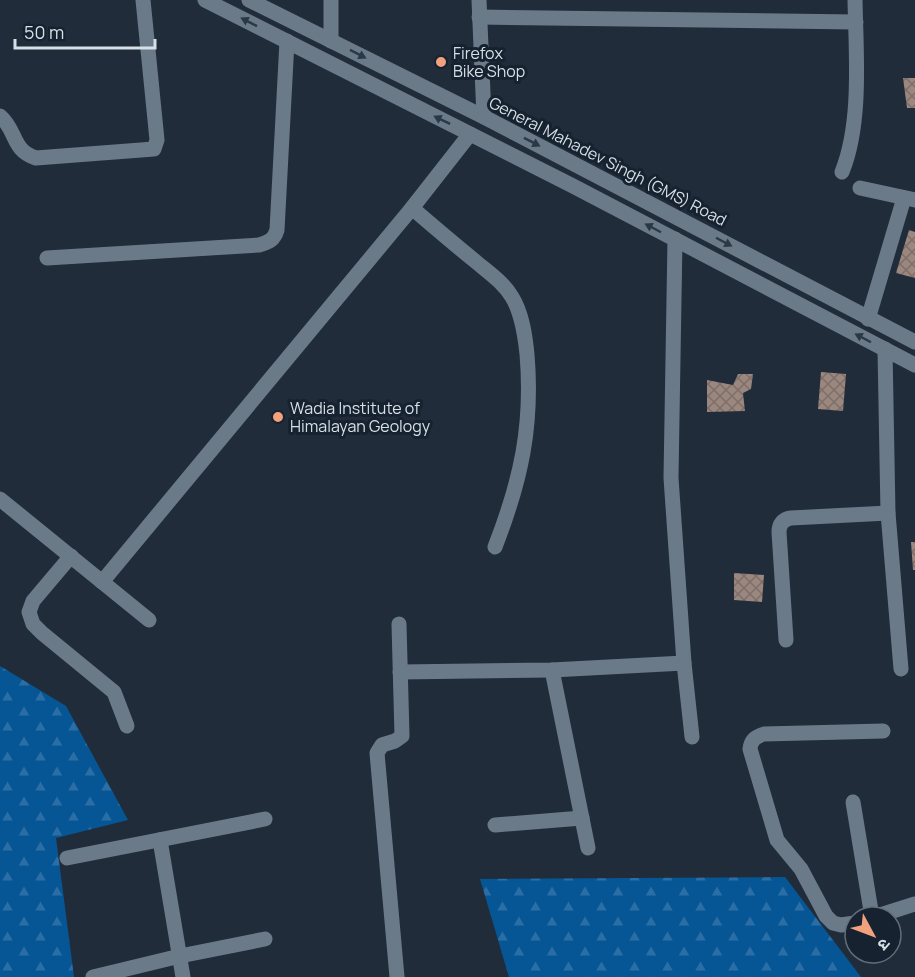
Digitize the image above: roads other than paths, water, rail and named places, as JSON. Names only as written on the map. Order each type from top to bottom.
[{"type":"street","points":[[0,117],[8,125],[20,150],[36,158],[154,149],[157,140],[143,0]]},
{"type":"street","points":[[205,0],[675,239],[915,365]]},
{"type":"street","name":"General Mahadev Singh (GMS) Road","points":[[249,0],[484,117],[680,218],[867,319],[915,342]]},
{"type":"street","points":[[331,0],[331,41]]},
{"type":"street","points":[[479,0],[484,117]]},
{"type":"street","points":[[842,172],[853,139],[855,0]]},
{"type":"street","points":[[479,18],[856,22]]},
{"type":"street","points":[[47,258],[259,244],[269,242],[275,237],[278,230],[286,41]]},
{"type":"street","points":[[102,582],[412,208],[470,134]]},
{"type":"street","points":[[860,188],[909,199],[867,319]]},
{"type":"street","points":[[412,208],[498,280],[512,297],[520,318],[526,344],[529,378],[528,418],[512,504],[495,547]]},
{"type":"street","points":[[675,239],[671,478],[684,663],[692,737]]},
{"type":"street","points":[[885,349],[888,513],[901,669]]},
{"type":"street","points":[[0,499],[149,620]]},
{"type":"street","points":[[786,640],[778,532],[782,521],[791,518],[888,513]]},
{"type":"street","points":[[71,556],[33,601],[29,612],[33,624],[42,633],[114,692],[127,726]]},
{"type":"street","points":[[397,977],[377,753],[382,745],[402,736],[399,624]]},
{"type":"street","points":[[400,672],[552,670],[684,663]]},
{"type":"street","points":[[552,670],[588,848]]},
{"type":"street","points":[[843,925],[833,923],[826,916],[801,869],[777,840],[750,749],[751,742],[757,736],[764,734],[883,731]]},
{"type":"street","points":[[853,802],[871,905]]},
{"type":"street","points":[[495,825],[582,818]]},
{"type":"street","points":[[67,858],[265,819]]},
{"type":"street","points":[[160,840],[183,977]]},
{"type":"street","points":[[93,977],[265,939]]},
{"type":"place","name":"Firefox Bike Shop","points":[[441,62]]},
{"type":"place","name":"Wadia Institute of Himalayan Geology","points":[[278,417]]}]
